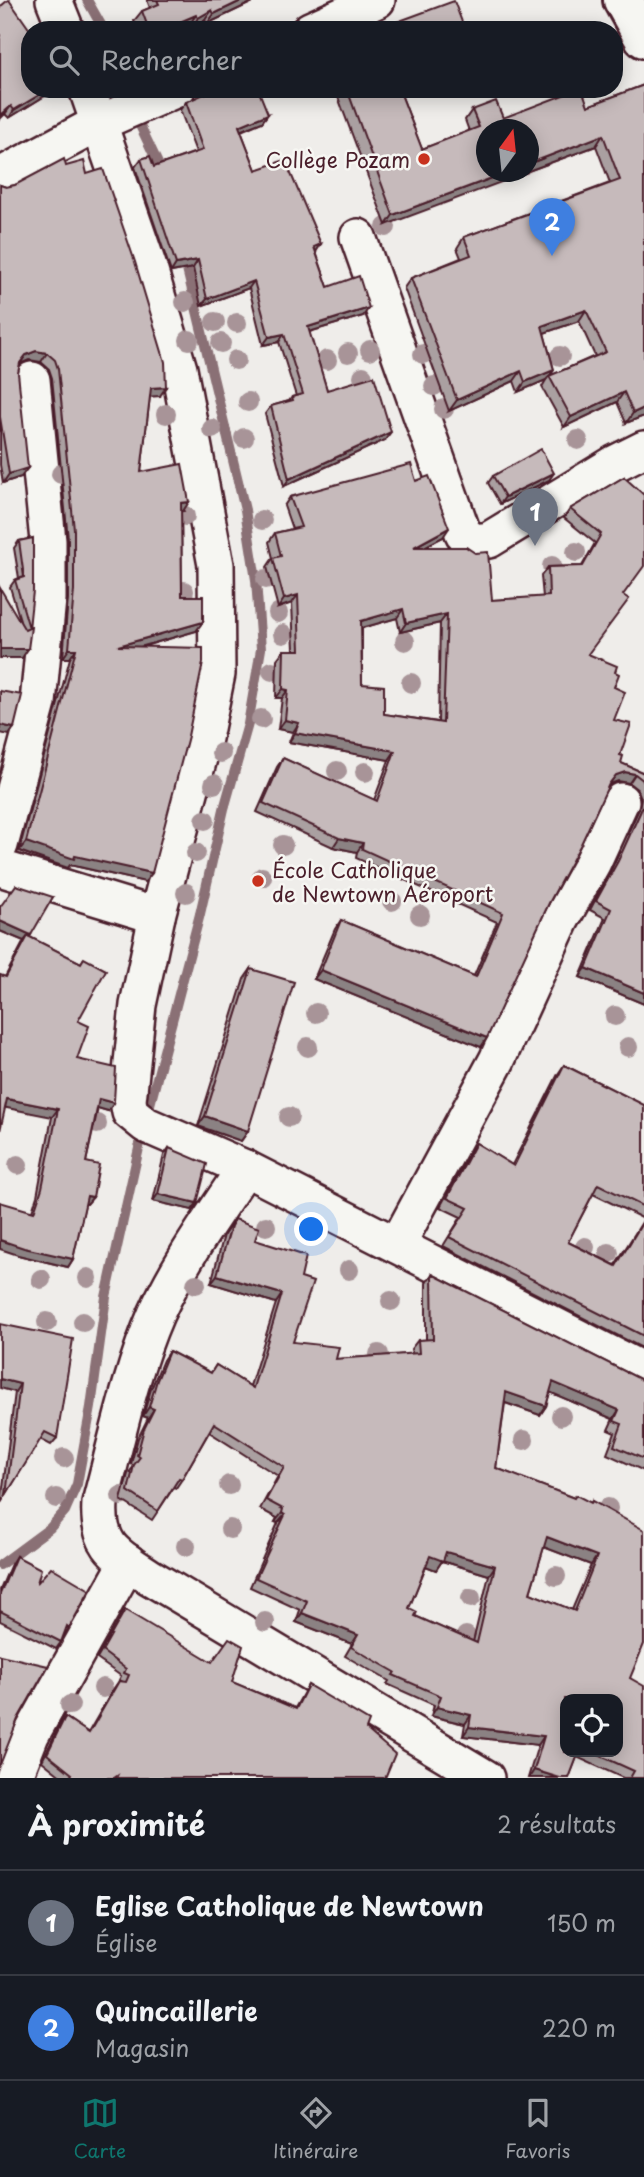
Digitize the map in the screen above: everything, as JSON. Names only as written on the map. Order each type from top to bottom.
[{"type":"main road","points":[[623,0],[644,38]]},
{"type":"street","points":[[54,0],[62,21]]},
{"type":"street","points":[[330,21],[376,0]]},
{"type":"street","points":[[92,98],[104,121],[179,369],[216,565],[216,674],[203,743],[157,916],[138,1005],[128,1101],[130,1112],[161,1132],[246,1168],[644,1371]]},
{"type":"street","points":[[0,176],[104,121],[157,98]]},
{"type":"street","points":[[358,237],[463,533],[474,542],[489,540],[614,464],[644,449]]},
{"type":"street","points":[[0,845],[38,703],[48,599],[48,541],[32,380]]},
{"type":"street","points":[[397,1245],[497,1060],[561,920],[593,862],[621,801]]},
{"type":"street","points":[[0,868],[157,916]]},
{"type":"street","points":[[246,1168],[184,1260],[157,1313],[139,1358],[100,1503],[99,1524],[104,1541],[128,1562],[486,1778]]},
{"type":"street","points":[[14,1778],[31,1735],[128,1562]]},
{"type":"building","points":[[9,0],[24,21],[21,21],[21,98],[34,98],[14,110],[11,106],[0,116],[0,7]]},
{"type":"building","points":[[157,0],[243,0],[214,14],[212,10],[198,18],[196,15],[182,21],[146,21],[142,11],[159,4]]},
{"type":"building","points":[[454,1],[462,21],[400,21]]},
{"type":"building","points":[[644,85],[644,408],[633,413],[624,392],[571,417],[549,376],[606,352],[586,310],[542,326],[554,370],[525,382],[521,371],[457,400],[411,278],[471,255],[464,237],[620,180],[603,135],[539,160],[539,119],[476,120],[472,110],[496,101],[503,118],[555,98],[585,98],[588,106],[609,98],[623,98],[623,93]]},
{"type":"building","points":[[195,98],[262,98],[268,114],[239,126],[256,170],[285,160],[321,244],[314,247],[328,287],[359,276],[369,308],[308,327],[327,390],[374,376],[391,432],[289,479],[271,406],[293,400],[292,397],[303,394],[284,334],[269,337],[254,281],[207,299],[198,260],[176,264],[141,159],[150,156],[154,167],[203,150],[186,102]]},
{"type":"building","points":[[350,98],[402,98],[422,149],[476,128],[476,182],[481,182],[393,215]]},
{"type":"building","points":[[64,159],[66,166],[84,161],[87,174],[103,169],[135,262],[165,362],[166,387],[151,388],[141,472],[182,464],[189,502],[181,503],[182,596],[203,596],[203,622],[118,646],[203,648],[203,663],[188,736],[152,873],[75,856],[74,859],[26,842],[76,649],[69,649],[74,590],[74,530],[58,369],[55,360],[47,353],[36,351],[26,355],[20,363],[18,373],[28,468],[9,474],[0,417],[0,185],[15,185]]},
{"type":"building","points":[[541,449],[554,473],[505,497],[493,476]]},
{"type":"building","points":[[411,464],[416,481],[429,476],[449,528],[414,547],[466,547],[475,553],[488,552],[492,600],[549,596],[548,567],[583,566],[601,534],[570,509],[624,477],[644,495],[644,566],[623,595],[629,599],[588,654],[617,666],[615,672],[619,674],[614,687],[625,692],[614,720],[631,724],[620,755],[623,756],[621,763],[644,773],[644,781],[635,774],[625,772],[616,775],[609,784],[549,903],[487,1038],[321,970],[341,920],[476,977],[503,913],[362,849],[363,843],[339,838],[263,803],[283,758],[377,801],[395,751],[295,733],[299,723],[285,720],[288,690],[283,689],[284,650],[300,650],[298,595],[284,599],[273,558],[281,556],[275,533],[301,527],[290,497]],"holes":[[[403,609],[406,623],[447,614],[443,723],[384,714],[384,686],[362,684],[361,621]]]},
{"type":"building","points":[[33,538],[33,591],[29,628],[15,580],[24,577],[19,541]]},
{"type":"building","points":[[0,588],[25,630],[31,627],[28,649],[0,649]]},
{"type":"building","points":[[0,691],[22,695],[14,728],[0,725]]},
{"type":"building","points":[[644,804],[644,993],[586,968],[611,909],[596,901]]},
{"type":"building","points":[[16,885],[53,897],[31,935],[0,921],[0,907]]},
{"type":"building","points":[[28,936],[81,963],[84,958],[106,970],[78,1021],[89,1026],[77,1059],[116,1068],[114,1103],[99,1099],[86,1162],[99,1165],[93,1197],[87,1196],[73,1259],[0,1240],[0,1202],[34,1212],[42,1188],[58,1109],[7,1099],[0,1131],[0,975],[6,977]]},
{"type":"building","points":[[251,969],[294,982],[248,1131],[205,1116]]},
{"type":"building","points":[[564,1065],[644,1105],[644,1207],[598,1184],[568,1242],[616,1266],[644,1220],[644,1336],[449,1237],[468,1208],[447,1198],[476,1143],[514,1166]]},
{"type":"building","points":[[169,1148],[207,1164],[197,1203],[158,1194]]},
{"type":"building","points":[[235,1219],[259,1228],[255,1240],[306,1256],[301,1278],[313,1282],[293,1342],[339,1347],[336,1359],[419,1353],[418,1340],[433,1339],[432,1274],[644,1381],[644,1459],[614,1446],[622,1424],[614,1421],[619,1410],[553,1382],[546,1406],[506,1392],[496,1468],[574,1498],[576,1495],[591,1503],[592,1501],[644,1530],[644,1644],[630,1678],[644,1686],[644,1778],[630,1778],[634,1771],[603,1757],[623,1757],[623,1694],[560,1694],[560,1757],[577,1757],[569,1778],[534,1770],[544,1736],[469,1727],[471,1715],[437,1707],[441,1696],[393,1675],[395,1672],[351,1647],[358,1635],[302,1613],[307,1601],[256,1578],[285,1515],[282,1513],[283,1509],[266,1500],[284,1467],[214,1423],[182,1479],[179,1478],[158,1511],[128,1491],[134,1465],[140,1457],[137,1455],[144,1429],[154,1409],[149,1407],[169,1351],[211,1373],[216,1365],[253,1388],[282,1294],[217,1275]],"holes":[[[547,1537],[597,1556],[575,1611],[530,1593]],[[446,1552],[495,1566],[477,1643],[415,1616],[417,1612],[409,1608],[430,1556],[443,1561]]]},
{"type":"building","points":[[0,1324],[73,1339],[57,1438],[45,1432],[6,1495],[20,1384],[0,1379]]},
{"type":"building","points":[[16,1556],[41,1569],[37,1583],[51,1567],[90,1590],[69,1628],[67,1626],[61,1642],[0,1611],[0,1594]]},
{"type":"building","points":[[125,1610],[212,1662],[229,1638],[243,1646],[232,1682],[296,1709],[308,1685],[369,1721],[366,1729],[395,1754],[385,1778],[71,1778],[72,1774],[47,1754],[65,1717],[89,1733],[119,1681],[126,1682],[129,1675],[124,1673],[126,1669],[102,1651]]},
{"type":"building","points":[[0,1655],[48,1666],[18,1719],[0,1765]]},
{"type":"waterway","points":[[87,0],[99,21]]},
{"type":"waterway","points":[[128,98],[163,175]]},
{"type":"waterway","points":[[147,1116],[248,724],[261,649],[256,580],[245,510],[184,257]]},
{"type":"waterway","points":[[0,1565],[50,1528],[65,1511],[77,1484],[106,1297],[143,1130]]},
{"type":"place","name":"Collège Pozam","points":[[424,159]]},
{"type":"place","name":"Quincaillerie","points":[[552,256]]},
{"type":"place","name":"Eglise Catholique de Newtown","points":[[535,546]]},
{"type":"place","name":"École Catholique de Newtown Aéroport","points":[[258,881]]}]
